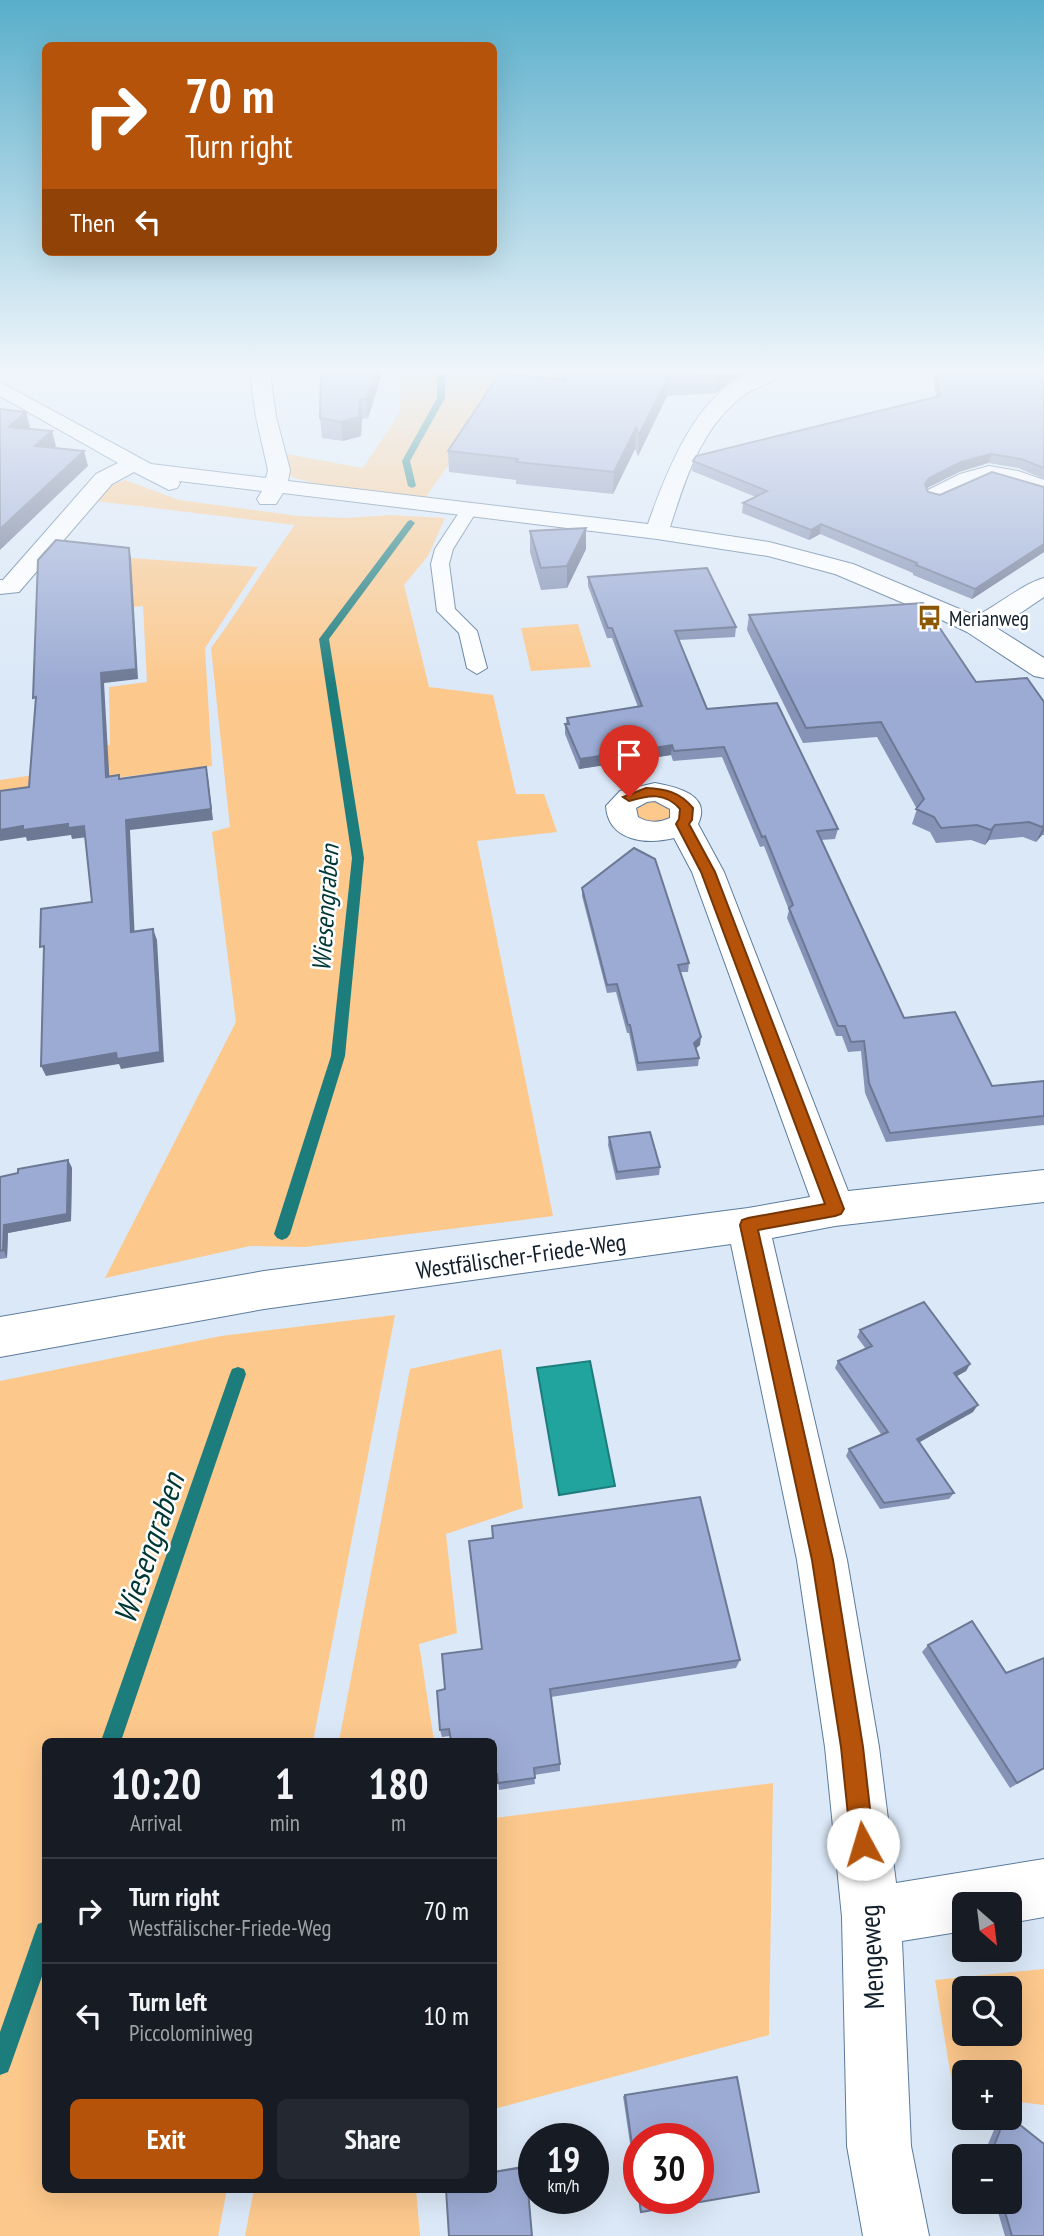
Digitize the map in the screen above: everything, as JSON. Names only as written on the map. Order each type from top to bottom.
[{"type":"street","points":[[5,587],[104,479],[109,477]]},
{"type":"street","points":[[159,477],[171,484],[272,493],[340,508],[406,503],[470,509],[657,532],[769,550],[844,569],[976,626],[1044,670]]},
{"type":"street","points":[[272,493],[277,477]]},
{"type":"street","points":[[657,532],[677,477]]},
{"type":"street","points":[[936,495],[968,477]]},
{"type":"street","points":[[1010,477],[1044,488]]},
{"type":"street","points":[[976,626],[1007,611],[1044,586]]},
{"type":"street","points":[[682,824],[708,872],[835,1209]]},
{"type":"street","name":"Westfälischer-Friede-Weg","points":[[0,1337],[264,1290],[748,1225],[835,1209],[1044,1185]]},
{"type":"street","name":"Mengeweg","points":[[748,1225],[822,1560],[852,1747],[871,1917],[878,2146],[896,2236]]},
{"type":"street","points":[[871,1917],[1044,1888]]},
{"type":"lane","points":[[470,509],[444,549],[440,564],[446,611],[468,631],[477,668]]},
{"type":"shaded area","points":[[292,477],[440,477],[425,498],[334,488]]},
{"type":"shaded area","points":[[125,480],[179,500],[298,516],[346,518],[390,515],[445,518],[428,556],[404,585],[429,687],[493,695],[516,794],[544,794],[557,832],[477,841],[553,1216],[305,1247],[250,1246],[105,1278],[236,1022],[212,832],[230,827],[211,648],[295,525],[96,501],[110,486]]},
{"type":"shaded area","points":[[101,556],[258,567],[205,648],[212,766],[0,792],[0,780],[34,775],[34,756],[110,745],[109,687],[147,682],[143,606],[88,611]]},
{"type":"shaded area","points":[[578,624],[591,667],[531,671],[521,628]]},
{"type":"shaded area","points":[[656,799],[672,807],[671,819],[653,824],[637,818],[634,808],[637,804]]},
{"type":"shaded area","points":[[395,1315],[314,1738],[42,1738],[42,2193],[226,2193],[218,2236],[0,2236],[0,1381],[221,1336]]},
{"type":"shaded area","points":[[501,1349],[523,1508],[446,1534],[457,1633],[419,1644],[434,1738],[340,1738],[410,1369]]},
{"type":"shaded area","points":[[590,1361],[615,1486],[559,1495],[537,1368]]},
{"type":"shaded area","points":[[773,1783],[769,2035],[497,2108],[497,1818]]},
{"type":"shaded area","points":[[1044,1969],[1044,2105],[1022,2102],[1022,2060],[952,2060],[952,2083],[935,1980],[952,1978],[952,2046],[1022,2046],[1022,1976],[975,1976]]},
{"type":"shaded area","points":[[253,2193],[416,2193],[420,2236],[245,2236]]},
{"type":"building","points":[[0,477],[56,477],[0,529]]},
{"type":"building","points":[[733,477],[930,477],[925,484],[928,492],[940,495],[980,477],[1011,477],[1044,487],[1044,544],[975,589],[821,524],[811,530],[743,503],[767,491]]},
{"type":"building","points":[[586,528],[567,566],[541,568],[530,531]]},
{"type":"building","points":[[56,540],[129,548],[136,669],[101,673],[106,777],[119,775],[119,779],[206,767],[211,809],[126,820],[131,932],[153,929],[160,1052],[117,1059],[116,1053],[41,1066],[44,946],[40,947],[41,909],[92,902],[84,826],[68,828],[68,824],[23,830],[23,826],[0,830],[0,791],[29,787],[36,697],[33,698],[38,560]]},
{"type":"building","points":[[707,568],[736,627],[675,631],[707,709],[777,703],[838,829],[817,831],[904,1018],[955,1012],[992,1086],[1044,1081],[1044,1116],[890,1133],[869,1083],[864,1041],[851,1042],[845,1026],[838,1026],[789,908],[793,905],[765,836],[762,837],[724,747],[674,751],[672,745],[580,759],[565,724],[569,724],[567,718],[642,706],[612,628],[608,628],[588,577]]},
{"type":"building","points":[[923,603],[976,682],[1027,678],[1044,702],[1042,827],[1029,822],[995,825],[991,830],[977,825],[941,828],[934,817],[916,809],[924,799],[881,722],[806,728],[749,615]]},
{"type":"building","points":[[634,848],[655,859],[689,963],[678,965],[701,1037],[694,1043],[699,1058],[638,1063],[617,984],[607,985],[582,888]]},
{"type":"building","points":[[650,1132],[660,1167],[617,1172],[609,1137]]},
{"type":"building","points":[[68,1160],[67,1214],[4,1225],[3,1250],[0,1251],[0,1177],[18,1173],[18,1169]]},
{"type":"building","points":[[924,1302],[970,1364],[954,1373],[978,1405],[917,1439],[954,1493],[884,1503],[849,1449],[888,1432],[838,1361],[872,1346],[860,1330]]},
{"type":"building","points":[[700,1497],[740,1660],[550,1689],[560,1764],[534,1768],[535,1778],[498,1783],[497,1738],[450,1738],[449,1729],[440,1730],[437,1691],[445,1689],[442,1654],[482,1649],[469,1541],[493,1538],[492,1526]]},
{"type":"building","points":[[972,1621],[1006,1673],[1044,1658],[1044,1768],[1017,1783],[928,1645]]},
{"type":"building","points":[[737,2077],[759,2192],[714,2200],[714,2123],[629,2123],[625,2095]]},
{"type":"building","points":[[1022,2127],[1044,2144],[1044,2236],[1012,2236],[1006,2214],[1022,2214],[1022,2144],[995,2144],[1000,2130],[1022,2130]]},
{"type":"building","points":[[518,2168],[518,2214],[530,2214],[532,2236],[449,2236],[446,2193],[497,2193],[497,2172]]},
{"type":"waterway","name":"Wiesengraben","points":[[410,477],[412,486]]},
{"type":"waterway","name":"Wiesengraben","points":[[282,1234],[338,1056],[358,858],[324,639],[411,523]]},
{"type":"waterway","name":"Wiesengraben","points":[[112,1738],[238,1374]]},
{"type":"waterway","name":"Wiesengraben","points":[[0,2064],[42,1943]]},
{"type":"place","name":"Merianweg","points":[[929,618]]},
{"type":"route","points":[[629,797],[646,792],[664,793],[678,799],[686,808],[686,820],[682,824],[708,872],[835,1209],[748,1225],[822,1560],[852,1747],[863,1844]]}]
